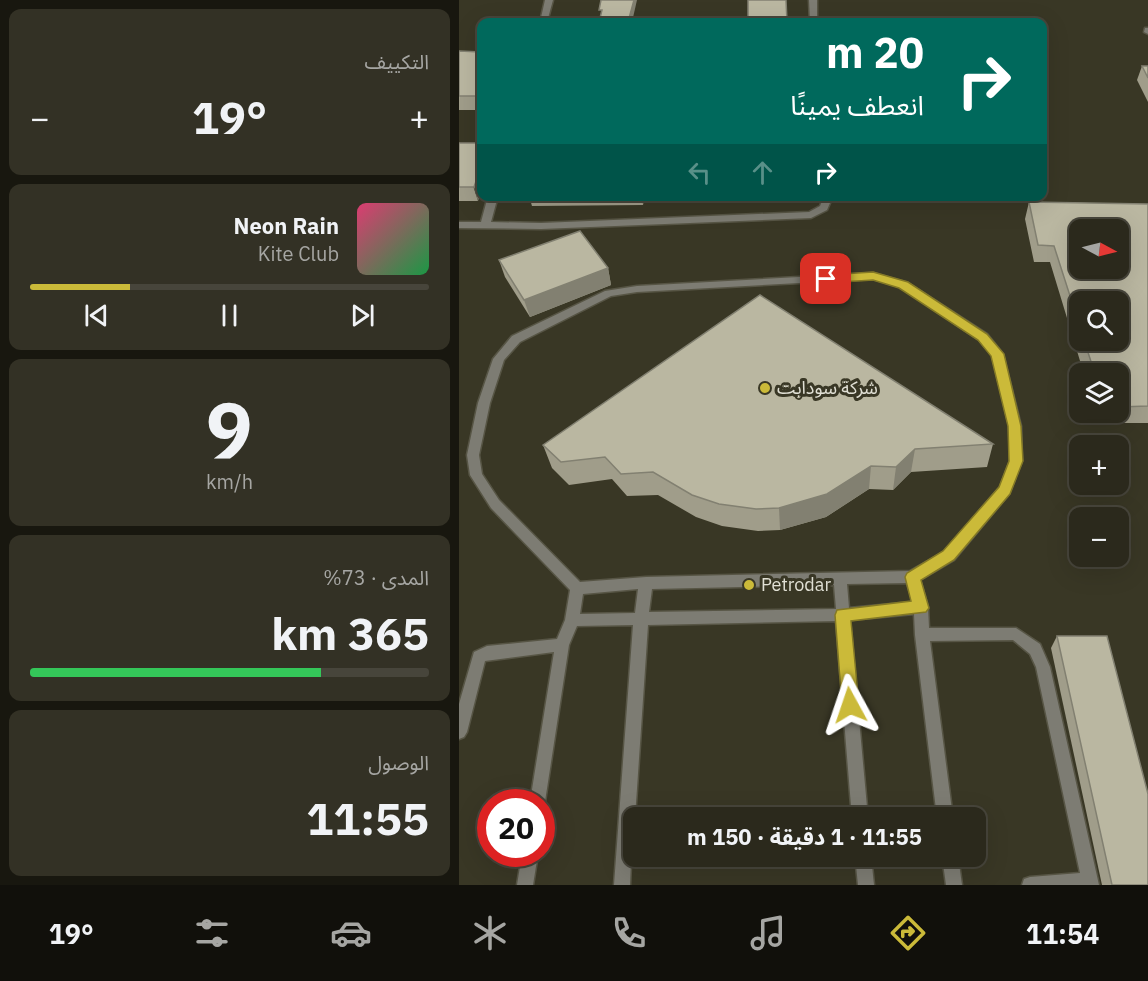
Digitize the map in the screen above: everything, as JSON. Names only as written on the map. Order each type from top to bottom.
[{"type":"lane","points":[[544,18],[549,0]]},
{"type":"lane","points":[[813,0],[814,18]]},
{"type":"lane","points":[[485,225],[492,201]]},
{"type":"lane","points":[[459,225],[541,226],[811,215],[824,208],[827,201]]},
{"type":"lane","points":[[873,276],[904,285],[983,337],[997,354],[1015,426],[1016,461],[1005,490],[949,556],[912,577],[577,588],[495,504],[476,475],[473,455],[484,403],[499,359],[516,339],[609,293],[649,288],[873,276]]},
{"type":"lane","points":[[912,577],[921,608],[921,635],[944,807]]},
{"type":"lane","points":[[840,580],[859,807]]},
{"type":"lane","points":[[622,885],[641,618],[646,584]]},
{"type":"lane","points":[[540,789],[562,645],[572,620],[577,588]]},
{"type":"lane","points":[[572,620],[843,615],[921,608]]},
{"type":"lane","points":[[921,635],[1016,634],[1035,649],[1043,668],[1091,883],[1030,885]]},
{"type":"lane","points":[[459,732],[479,657],[487,653],[562,645]]},
{"type":"lane","points":[[525,885],[528,867]]},
{"type":"lane","points":[[864,867],[865,885]]},
{"type":"lane","points":[[952,867],[954,885]]},
{"type":"building","points":[[601,0],[634,0],[629,18],[600,18],[602,10],[599,10]]},
{"type":"building","points":[[748,0],[786,0],[787,18],[748,18]]},
{"type":"building","points":[[459,51],[477,52],[477,96],[459,96]]},
{"type":"building","points":[[1142,66],[1148,66],[1148,78]]},
{"type":"building","points":[[459,143],[477,143],[477,178],[474,187],[459,187]]},
{"type":"building","points":[[1029,202],[1148,204],[1148,406],[1129,407],[1129,363],[1091,363],[1088,351],[1129,351],[1129,291],[1069,293],[1054,246],[1038,245]]},
{"type":"building","points":[[580,231],[608,268],[524,300],[499,260]]},
{"type":"building","name":"شركة سودابت","points":[[760,295],[993,444],[915,449],[896,467],[871,466],[827,494],[779,508],[756,509],[719,504],[692,495],[653,472],[621,474],[605,457],[561,462],[543,445]]},
{"type":"building","points":[[1057,636],[1107,636],[1148,794],[1148,885],[1112,885]]},
{"type":"place","name":"شركة سودابت","points":[[765,388]]},
{"type":"place","name":"Petrodar","points":[[749,585]]},
{"type":"route","points":[[826,279],[873,276],[904,285],[983,337],[997,354],[1015,426],[1016,461],[1005,490],[949,556],[912,577],[921,608],[843,615],[850,705]]}]
